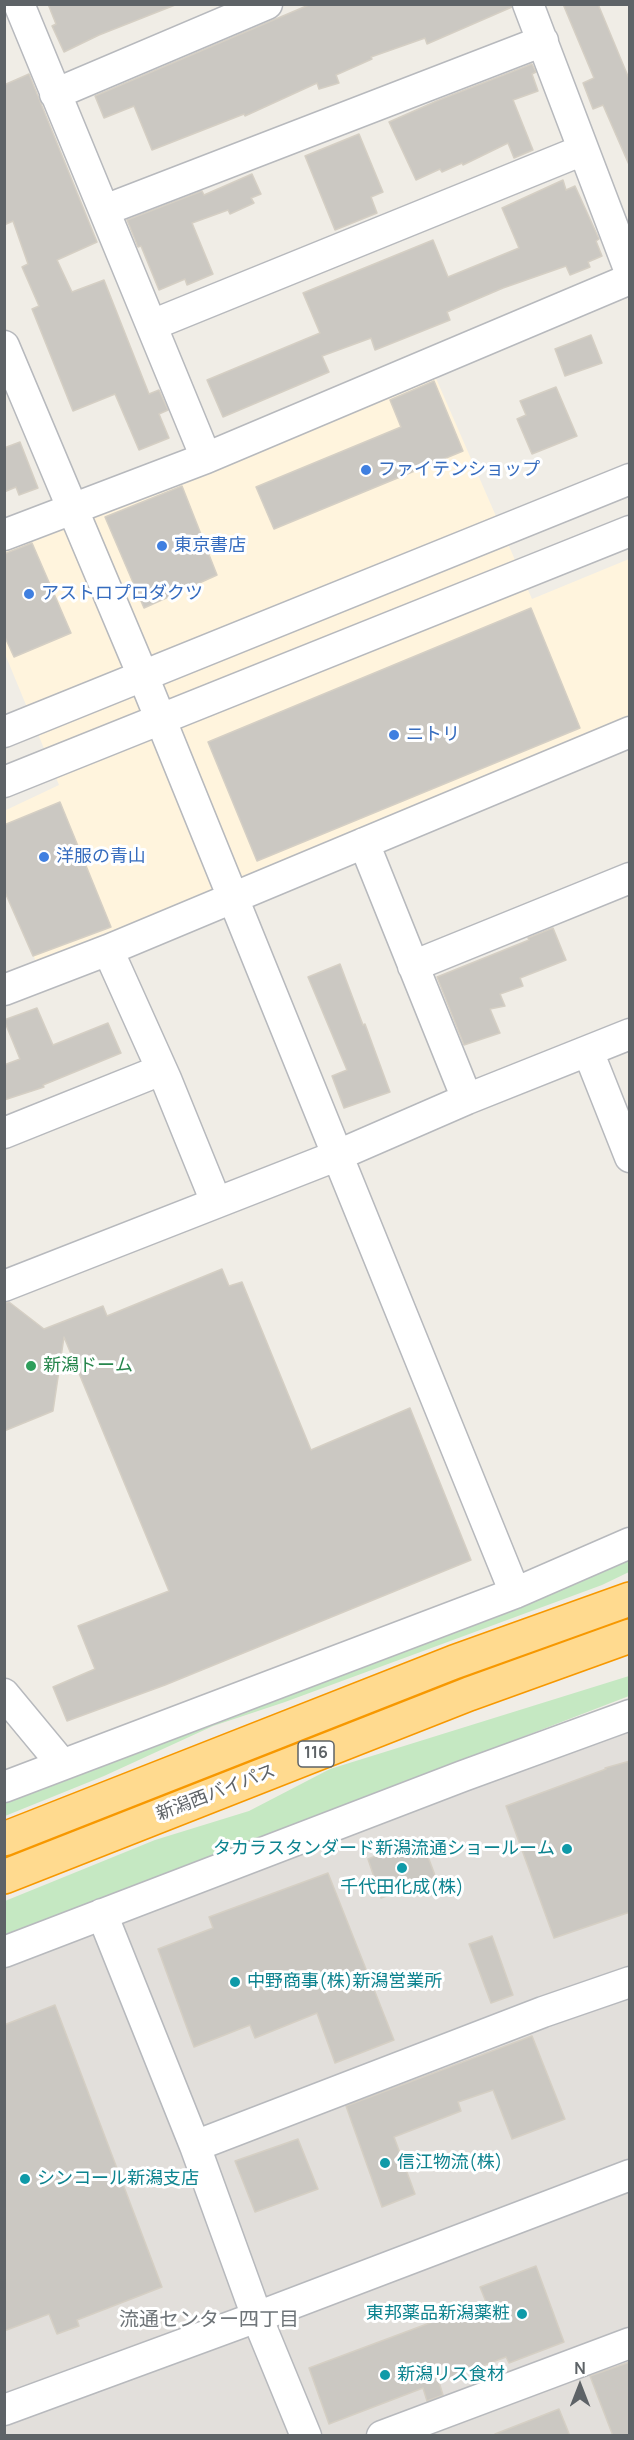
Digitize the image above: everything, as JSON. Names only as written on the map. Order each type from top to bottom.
[{"type":"highway","name":"新潟西バイパス","points":[[4,1839],[454,1662],[630,1599]]},
{"type":"highway","name":"新潟西バイパス","points":[[4,1877],[469,1694],[630,1636]]},
{"type":"highway","points":[[469,1694],[630,1650]]},
{"type":"street","points":[[19,4],[206,458]]},
{"type":"street","points":[[55,94],[267,4]]},
{"type":"street","points":[[528,4],[630,272]]},
{"type":"street","points":[[105,210],[543,41]]},
{"type":"street","points":[[152,325],[583,150]]},
{"type":"street","points":[[4,535],[206,458],[630,279]]},
{"type":"street","points":[[7,356],[143,676],[515,1593]]},
{"type":"street","points":[[4,732],[630,479]]},
{"type":"street","points":[[4,782],[630,531]]},
{"type":"street","points":[[4,990],[108,950],[630,732]]},
{"type":"street","points":[[364,843],[467,1099]]},
{"type":"street","points":[[414,966],[630,878]]},
{"type":"street","points":[[108,950],[216,1202]]},
{"type":"street","points":[[4,1286],[336,1156],[467,1099],[630,1034]]},
{"type":"street","points":[[588,1051],[630,1157]]},
{"type":"street","points":[[4,1133],[161,1070]]},
{"type":"street","points":[[4,1787],[515,1593],[630,1543]]},
{"type":"street","points":[[4,1694],[62,1764]]},
{"type":"street","points":[[4,1952],[463,1776],[630,1715]]},
{"type":"street","points":[[102,1914],[195,2146],[257,2318],[306,2436]]},
{"type":"street","points":[[195,2146],[543,2012],[630,1982]]},
{"type":"street","points":[[4,2410],[257,2318],[630,2175]]},
{"type":"street","points":[[382,2436],[630,2343]]},
{"type":"shaded area","points":[[435,376],[532,599],[629,559],[629,718],[37,964],[5,885],[4,811],[59,785],[5,654],[5,548]]},
{"type":"shaded area","points":[[629,1716],[629,2435],[5,2436],[5,1951]]},
{"type":"green space","points":[[629,1556],[629,1572],[602,1585],[285,1702],[213,1726],[104,1776],[5,1816],[5,1799]]},
{"type":"green space","points":[[629,1676],[629,1696],[5,1936],[5,1901],[155,1840],[249,1811],[330,1769]]},
{"type":"building","points":[[48,4],[175,5],[99,35],[64,52],[52,26],[56,24]]},
{"type":"building","points":[[311,4],[511,4],[512,7],[427,44],[425,38],[371,57],[372,59],[336,75],[339,83],[319,89],[317,83],[245,116],[244,114],[152,150],[134,106],[104,118],[95,96]]},
{"type":"building","points":[[563,4],[598,4],[630,81],[630,167],[603,105],[593,109],[583,83],[594,78]]},
{"type":"building","points":[[532,64],[536,72],[532,74],[538,91],[513,100],[533,150],[514,158],[508,143],[463,165],[462,163],[442,172],[440,169],[416,180],[389,122]]},
{"type":"building","points":[[29,74],[97,242],[57,260],[72,292],[104,280],[149,394],[159,390],[168,410],[159,414],[169,438],[139,450],[115,394],[73,411],[32,309],[39,306],[22,267],[28,264],[13,221],[4,225],[4,85]]},
{"type":"building","points":[[359,134],[383,192],[371,197],[377,213],[335,230],[305,156]]},
{"type":"building","points":[[252,174],[261,194],[251,198],[254,203],[230,214],[228,210],[192,223],[213,274],[187,285],[185,279],[159,290],[141,246],[138,247],[127,220],[202,191],[204,195]]},
{"type":"building","points":[[563,180],[566,190],[575,186],[599,239],[596,241],[602,256],[588,262],[590,267],[570,275],[566,266],[503,288],[447,312],[450,320],[375,350],[371,338],[322,356],[329,372],[223,417],[207,380],[320,333],[303,293],[433,240],[448,277],[519,248],[502,208]]},
{"type":"building","points":[[591,335],[602,363],[565,376],[555,349]]},
{"type":"building","points":[[434,381],[463,451],[274,529],[256,487],[401,427],[390,400]]},
{"type":"building","points":[[556,387],[577,436],[532,454],[517,419],[526,415],[520,401]]},
{"type":"building","points":[[20,442],[38,488],[19,495],[16,487],[4,492],[4,448]]},
{"type":"building","name":"東京書店","points":[[182,486],[217,575],[144,608],[105,517]]},
{"type":"building","name":"アストロプロダクツ","points":[[32,543],[71,633],[14,657],[4,635],[4,554]]},
{"type":"building","name":"ニトリ","points":[[531,608],[580,728],[257,861],[208,742]]},
{"type":"building","name":"洋服の青山","points":[[60,802],[111,927],[33,956],[4,890],[4,825]]},
{"type":"building","points":[[553,928],[566,960],[520,978],[523,986],[500,994],[505,1006],[490,1009],[500,1033],[464,1045],[437,977]]},
{"type":"building","points":[[340,964],[390,1092],[344,1108],[332,1076],[347,1070],[308,977]]},
{"type":"building","points":[[37,1008],[53,1045],[108,1023],[121,1053],[43,1085],[44,1087],[4,1100],[4,1065],[20,1059],[4,1020]]},
{"type":"building","points":[[222,1269],[229,1286],[242,1282],[311,1450],[410,1408],[471,1560],[165,1685],[67,1721],[53,1687],[95,1669],[78,1626],[169,1591],[64,1337],[53,1411],[4,1431],[4,1303],[9,1302],[44,1329],[103,1306],[107,1316]]},
{"type":"building","name":"タカラスタンダード新潟流通ショールーム","points":[[630,1761],[630,1912],[554,1938],[506,1806],[605,1768]]},
{"type":"building","name":"千代田化成(株)","points":[[421,1838],[436,1878],[381,1898],[368,1859]]},
{"type":"building","points":[[328,1873],[394,2040],[335,2063],[317,2013],[255,2038],[250,2025],[194,2047],[158,1949],[213,1928],[209,1917]]},
{"type":"building","points":[[492,1936],[513,1995],[491,2003],[469,1944]]},
{"type":"building","points":[[55,2005],[162,2287],[77,2320],[79,2326],[57,2334],[49,2314],[4,2331],[4,2025]]},
{"type":"building","points":[[532,2036],[565,2119],[512,2139],[493,2090],[458,2102],[461,2111],[394,2137],[415,2194],[382,2207],[346,2106]]},
{"type":"building","points":[[298,2139],[318,2189],[255,2212],[235,2161]]},
{"type":"building","points":[[536,2266],[564,2342],[509,2363],[506,2357],[439,2382],[443,2395],[427,2401],[423,2388],[329,2424],[309,2368],[486,2302],[480,2287]]},
{"type":"building","points":[[630,2362],[630,2436],[613,2436],[590,2376]]},
{"type":"building","points":[[559,2409],[570,2436],[495,2436],[495,2434]]},
{"type":"place","name":"ファイテンショップ","points":[[366,470]]},
{"type":"place","name":"東京書店","points":[[162,546]]},
{"type":"place","name":"アストロプロダクツ","points":[[29,594]]},
{"type":"place","name":"ニトリ","points":[[394,735]]},
{"type":"place","name":"洋服の青山","points":[[44,857]]},
{"type":"place","name":"新潟ドーム","points":[[31,1366]]},
{"type":"place","name":"タカラスタンダード新潟流通ショールーム","points":[[567,1849]]},
{"type":"place","name":"千代田化成(株)","points":[[402,1868]]},
{"type":"place","name":"中野商事(株)新潟営業所","points":[[235,1982]]},
{"type":"place","name":"信江物流(株)","points":[[385,2163]]},
{"type":"place","name":"シンコール新潟支店","points":[[25,2179]]},
{"type":"place","name":"東邦薬品新潟薬粧","points":[[522,2314]]},
{"type":"place","name":"新潟リス食材","points":[[385,2375]]},
{"type":"district","name":"流通センター四丁目","points":[[209,2320]]}]
